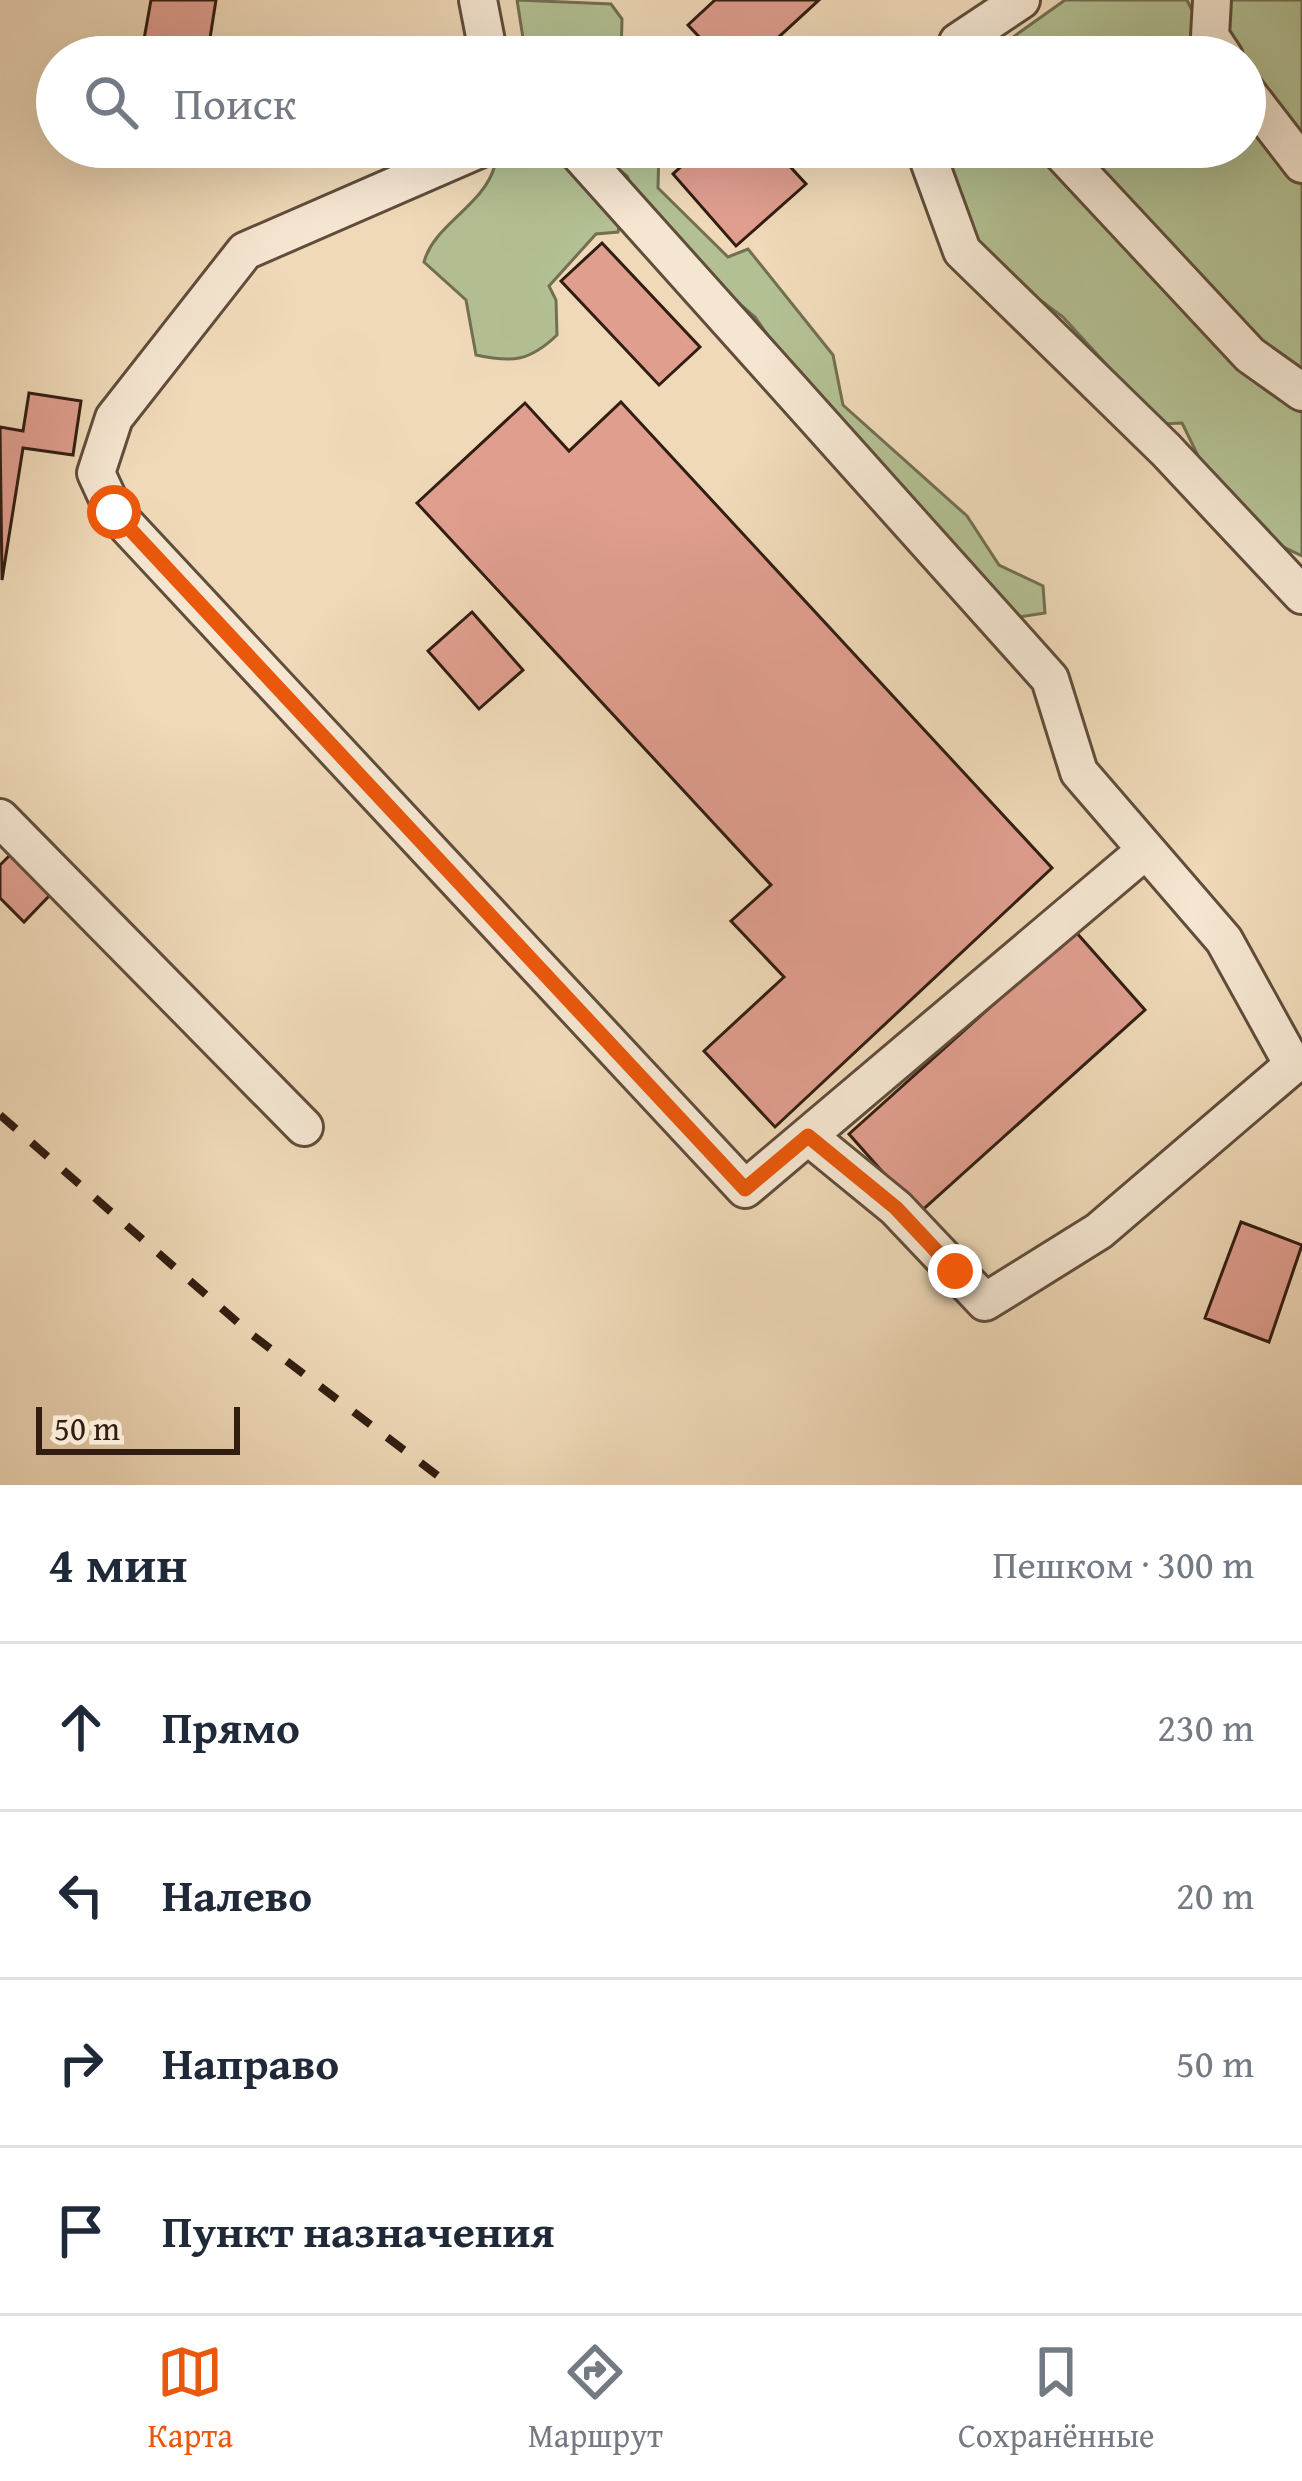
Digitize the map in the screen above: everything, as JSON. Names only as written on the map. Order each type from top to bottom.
[{"type":"lane","points":[[478,0],[485,36]]},
{"type":"lane","points":[[979,36],[1021,0]]},
{"type":"lane","points":[[1210,36],[1212,0]]},
{"type":"lane","points":[[1266,117],[1302,164]]},
{"type":"lane","points":[[436,168],[245,251],[114,418],[96,473],[114,512],[745,1189],[1146,850]]},
{"type":"lane","points":[[593,168],[1050,679],[1079,772],[1224,940],[1293,1065],[1099,1231],[985,1302],[896,1208],[808,1136]]},
{"type":"lane","points":[[932,168],[962,251],[1166,450],[1302,596]]},
{"type":"lane","points":[[1076,168],[1250,355],[1302,392]]},
{"type":"lane","points":[[0,818],[304,1127]]},
{"type":"green space","points":[[517,0],[611,4],[622,19],[622,36],[523,36]]},
{"type":"green space","points":[[1065,0],[1187,0],[1205,36],[1014,36]]},
{"type":"green space","points":[[1213,0],[1302,0],[1302,147],[1266,97],[1266,36],[1228,36]]},
{"type":"green space","points":[[1266,126],[1302,171],[1302,556],[1238,517],[1215,488],[1182,423],[1161,424],[1063,317],[1016,282],[959,224],[939,168],[1266,168]]},
{"type":"green space","points":[[494,168],[578,168],[621,216],[618,232],[596,234],[549,286],[556,300],[557,335],[520,358],[476,355],[466,300],[424,262],[438,237]]},
{"type":"green space","points":[[617,168],[658,168],[658,188],[728,257],[748,249],[833,355],[843,405],[967,516],[999,565],[1043,586],[1045,613],[987,622],[780,375],[769,337],[755,317],[716,284],[638,201],[627,176]]},
{"type":"building","points":[[151,0],[216,0],[210,36],[145,36]]},
{"type":"building","points":[[715,0],[819,0],[780,36],[698,36],[688,25]]},
{"type":"building","points":[[680,168],[791,168],[806,184],[736,246],[673,174]]},
{"type":"building","points":[[602,243],[700,347],[659,385],[561,281]]},
{"type":"building","points":[[29,393],[81,401],[73,455],[23,448],[2,580],[0,427],[23,431]]},
{"type":"building","points":[[621,402],[1052,868],[775,1127],[704,1051],[784,977],[731,921],[771,885],[417,503],[525,403],[569,451]]},
{"type":"building","points":[[472,612],[523,670],[479,709],[428,651]]},
{"type":"building","points":[[11,854],[51,894],[24,922],[0,898],[0,865]]},
{"type":"building","points":[[1075,931],[1145,1010],[919,1213],[849,1134]]},
{"type":"building","points":[[1241,1222],[1302,1245],[1269,1342],[1205,1318]]},
{"type":"railway","points":[[0,1115],[251,1334],[450,1485]]},
{"type":"route","points":[[114,512],[593,1032],[745,1189],[808,1136],[896,1208],[955,1271]]}]
